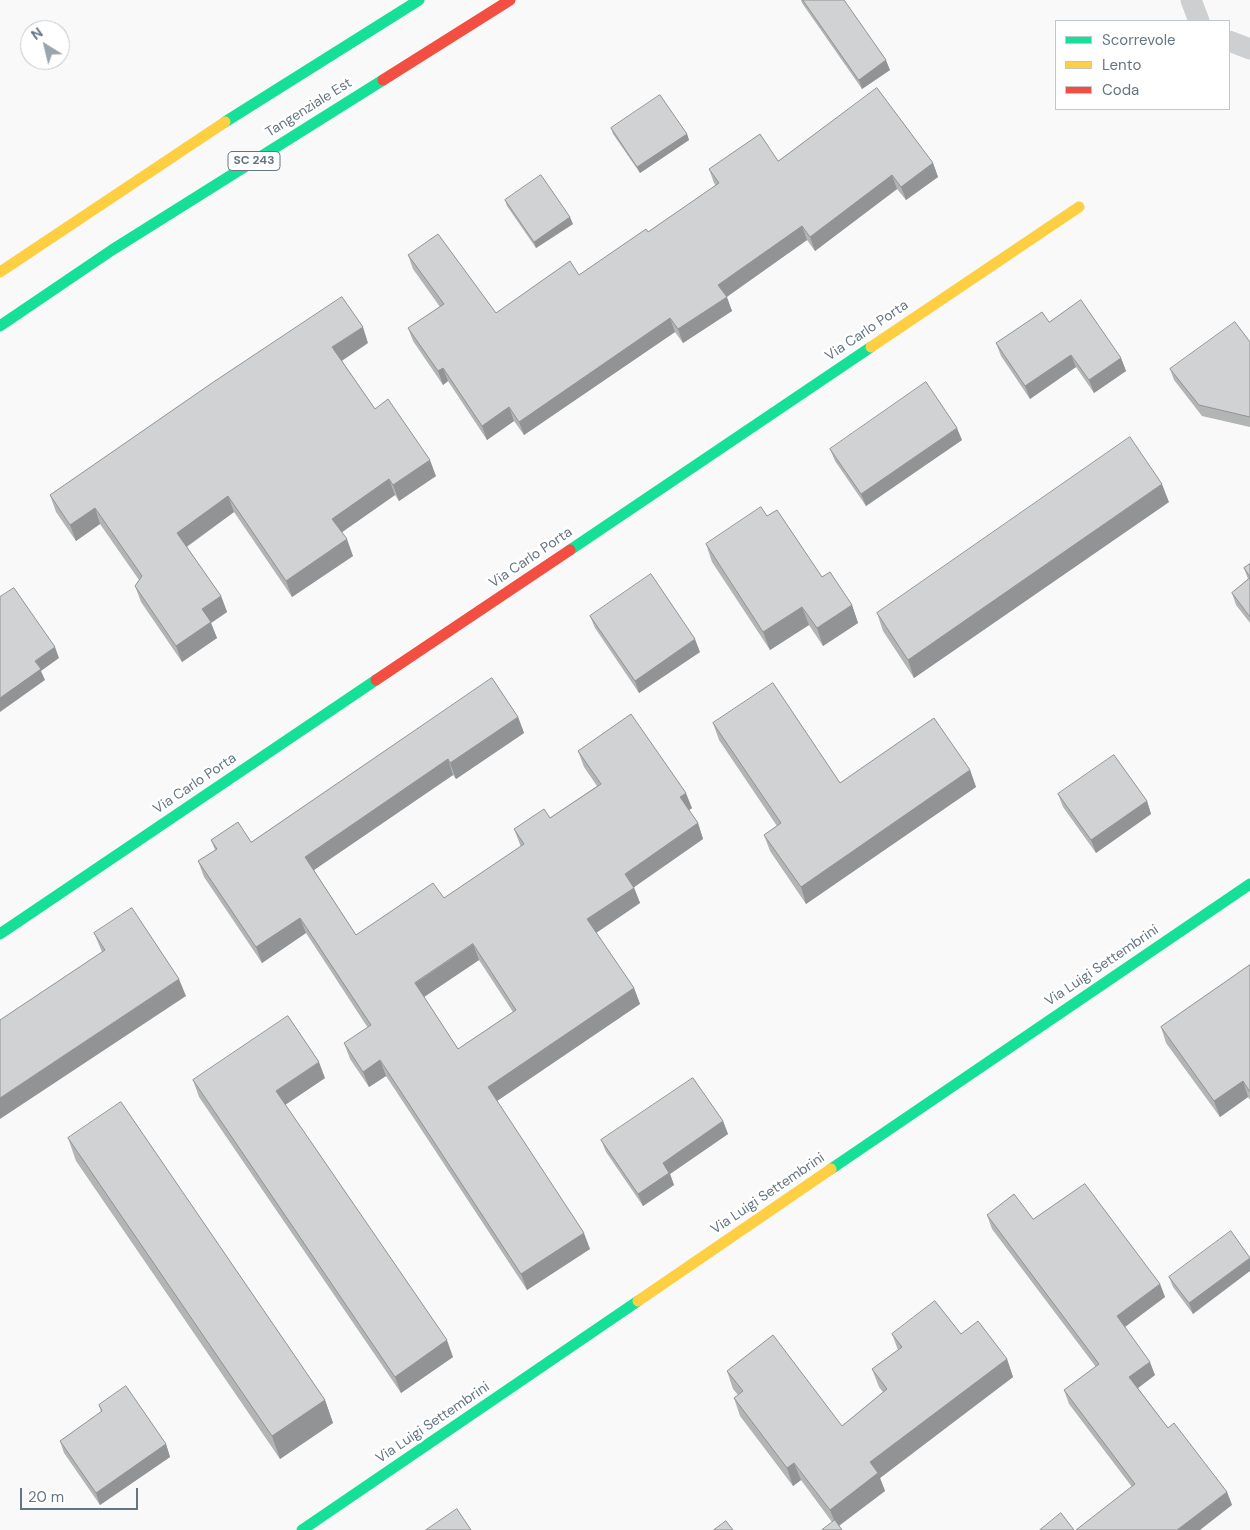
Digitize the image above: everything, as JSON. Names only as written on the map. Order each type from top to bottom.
[{"type":"main road","points":[[0,272],[205,134],[419,0]]},
{"type":"main road","name":"Tangenziale Est","points":[[0,326],[112,250],[510,0]]},
{"type":"main road","name":"Via Carlo Porta","points":[[0,934],[1078,207]]},
{"type":"main road","name":"Via Luigi Settembrini","points":[[302,1530],[1250,884]]},
{"type":"lane","points":[[1191,0],[1200,20]]},
{"type":"lane","points":[[1230,41],[1250,49]]},
{"type":"building","points":[[803,0],[844,0],[886,60],[859,80]]},
{"type":"building","points":[[877,88],[933,163],[901,187],[892,175],[810,237],[802,226],[718,285],[727,297],[678,329],[670,318],[519,422],[509,407],[482,426],[443,368],[438,371],[408,328],[444,304],[408,255],[438,234],[496,313],[570,261],[579,275],[646,229],[648,232],[719,183],[709,169],[760,134],[778,161]]},
{"type":"building","points":[[660,95],[687,134],[637,167],[611,128]]},
{"type":"building","points":[[541,175],[570,217],[534,242],[505,200]]},
{"type":"building","points":[[342,297],[363,327],[332,347],[375,409],[388,399],[430,460],[393,485],[389,479],[332,519],[347,539],[286,581],[228,496],[177,533],[221,596],[202,609],[211,622],[176,646],[135,586],[142,576],[95,508],[70,525],[50,495],[212,383]]},
{"type":"building","points":[[1081,300],[1121,358],[1089,380],[1071,355],[1025,386],[996,343],[1042,312],[1049,322]]},
{"type":"building","points":[[1235,322],[1250,342],[1250,417],[1199,405],[1170,369]]},
{"type":"building","points":[[926,382],[957,428],[861,494],[830,449]]},
{"type":"building","points":[[1130,437],[1162,484],[908,660],[877,613]]},
{"type":"building","points":[[761,507],[767,516],[777,510],[822,577],[830,572],[852,605],[817,628],[802,607],[763,632],[706,544]]},
{"type":"building","points":[[1250,564],[1250,577],[1244,568]]},
{"type":"building","points":[[651,574],[695,639],[635,681],[590,616]]},
{"type":"building","points":[[1250,578],[1250,617],[1232,593]]},
{"type":"building","points":[[14,588],[55,647],[35,661],[41,669],[0,698],[0,597]]},
{"type":"building","points":[[492,678],[518,717],[450,763],[448,759],[305,857],[356,935],[433,883],[444,898],[524,844],[514,829],[544,809],[550,818],[601,784],[578,751],[631,714],[686,793],[680,797],[698,823],[625,874],[634,888],[587,919],[634,988],[488,1087],[584,1233],[521,1274],[380,1060],[363,1072],[344,1043],[371,1025],[300,918],[256,947],[198,861],[217,849],[211,840],[238,822],[251,842]],"holes":[[[473,944],[516,1010],[458,1049],[415,983]]]},
{"type":"building","points":[[773,683],[840,783],[934,718],[970,770],[801,887],[764,835],[781,823],[713,723]]},
{"type":"building","points":[[1114,755],[1147,801],[1091,840],[1058,794]]},
{"type":"building","points":[[132,908],[179,979],[0,1098],[0,1020],[105,950],[94,933]]},
{"type":"building","points":[[1250,965],[1250,1092],[1243,1081],[1214,1101],[1161,1027]]},
{"type":"building","points":[[288,1016],[319,1062],[276,1091],[447,1340],[395,1377],[193,1080]]},
{"type":"building","points":[[693,1078],[723,1121],[663,1163],[669,1173],[638,1194],[601,1140]]},
{"type":"building","points":[[121,1102],[325,1400],[272,1436],[68,1138]]},
{"type":"building","points":[[1085,1184],[1160,1284],[1117,1316],[1150,1362],[1129,1377],[1168,1428],[1174,1423],[1227,1492],[1177,1530],[1076,1530],[1135,1484],[1064,1390],[1099,1364],[987,1215],[1014,1194],[1033,1219]]},
{"type":"building","points":[[1231,1231],[1250,1258],[1189,1303],[1169,1277]]},
{"type":"building","points":[[935,1301],[961,1334],[978,1321],[1007,1359],[870,1462],[878,1473],[830,1510],[794,1463],[787,1468],[734,1398],[743,1391],[727,1371],[773,1335],[842,1426],[887,1389],[872,1369],[902,1347],[892,1334]]},
{"type":"building","points":[[126,1386],[166,1444],[96,1493],[60,1441],[102,1411],[99,1405]]},
{"type":"building","points":[[457,1509],[471,1530],[426,1530]]},
{"type":"building","points":[[1061,1513],[1074,1530],[1040,1530]]},
{"type":"building","points":[[835,1520],[842,1530],[822,1530]]},
{"type":"building","points":[[726,1521],[733,1530],[714,1530]]},
{"type":"traffic: fast","points":[[225,122],[419,0]]},
{"type":"traffic: fast","points":[[0,326],[112,250],[383,80]]},
{"type":"traffic: fast","points":[[570,550],[871,347]]},
{"type":"traffic: fast","points":[[0,934],[376,680]]},
{"type":"traffic: fast","points":[[831,1169],[1250,884]]},
{"type":"traffic: fast","points":[[302,1530],[638,1301]]},
{"type":"traffic: slow","points":[[0,272],[225,122]]},
{"type":"traffic: slow","points":[[871,347],[1079,207]]},
{"type":"traffic: slow","points":[[638,1301],[831,1169]]},
{"type":"traffic: jam","points":[[383,80],[510,0]]},
{"type":"traffic: jam","points":[[376,680],[570,550]]}]
